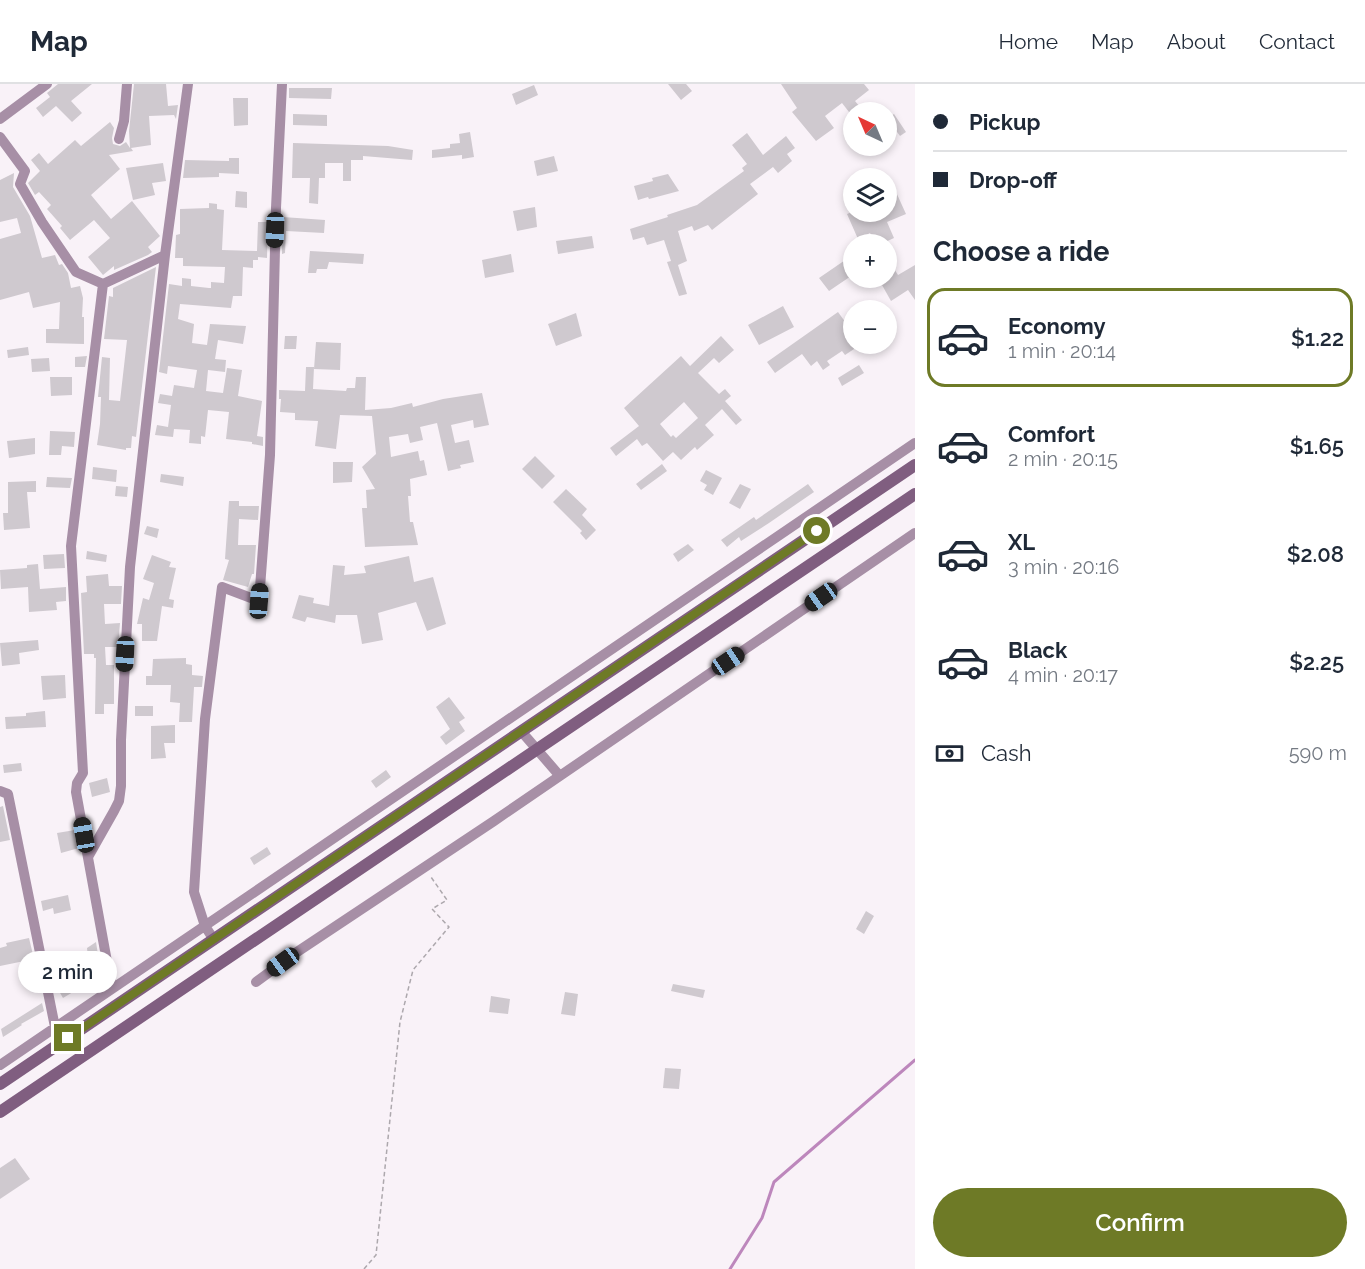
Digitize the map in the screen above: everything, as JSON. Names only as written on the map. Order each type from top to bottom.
[{"type":"main road","points":[[0,1084],[915,465]]},
{"type":"main road","points":[[0,1112],[915,494]]},
{"type":"main road","points":[[102,1015],[114,1035]]},
{"type":"street","points":[[0,119],[46,84]]},
{"type":"street","points":[[118,139],[124,121],[127,84]]},
{"type":"street","points":[[88,856],[119,801],[121,786],[121,740],[130,567],[165,255],[188,84]]},
{"type":"street","points":[[214,940],[205,926],[194,892],[205,719],[222,587],[259,601],[270,455],[276,208],[282,84]]},
{"type":"street","points":[[0,137],[25,171],[21,184],[42,222],[76,272],[103,284],[165,255]]},
{"type":"street","points":[[103,284],[71,546],[83,773],[76,787],[112,989]]},
{"type":"street","points":[[0,1065],[915,443]]},
{"type":"street","points":[[256,982],[915,533]]},
{"type":"street","points":[[521,731],[559,775]]},
{"type":"street","points":[[0,791],[8,794],[55,1028]]},
{"type":"path","points":[[364,1269],[376,1255],[400,1022],[413,970],[449,927],[432,909],[447,900],[424,867]]},
{"type":"building","points":[[58,84],[92,84],[71,101],[82,113],[72,122],[56,106],[43,117],[36,108],[50,97],[47,93]]},
{"type":"building","points":[[134,84],[166,84],[168,106],[178,105],[176,119],[174,115],[149,116],[151,145],[109,155],[120,169],[91,195],[111,219],[132,201],[160,236],[148,247],[152,252],[148,255],[114,270],[114,266],[103,275],[88,257],[110,238],[94,220],[70,240],[60,228],[62,226],[47,209],[51,205],[39,192],[35,195],[28,183],[40,171],[31,160],[39,153],[48,164],[75,140],[81,146],[110,122],[114,128],[113,144],[120,146],[126,142],[130,148],[129,131]]},
{"type":"building","points":[[668,84],[686,84],[692,91],[681,100]]},
{"type":"building","points":[[781,84],[864,84],[869,90],[856,102],[843,102],[843,104],[825,116],[834,128],[816,141],[792,112],[797,108]]},
{"type":"building","points":[[534,85],[538,95],[516,105],[512,94]]},
{"type":"building","points":[[289,88],[332,88],[331,99],[289,98]]},
{"type":"building","points":[[233,98],[248,98],[248,125],[234,126]]},
{"type":"building","points":[[293,114],[327,115],[327,126],[293,125]]},
{"type":"building","points":[[897,118],[906,132],[900,136],[897,132]]},
{"type":"building","points":[[470,132],[474,157],[462,159],[462,155],[432,158],[432,150],[450,148],[450,144],[460,143],[459,134]]},
{"type":"building","points":[[747,133],[763,155],[786,136],[795,148],[787,154],[792,161],[778,173],[773,167],[750,184],[758,194],[712,230],[708,225],[694,231],[692,226],[678,231],[687,261],[678,265],[687,294],[679,296],[667,262],[671,261],[664,240],[647,245],[644,237],[633,240],[630,229],[697,205],[744,171],[742,168],[747,164],[732,145]]},
{"type":"building","points":[[293,143],[388,146],[413,150],[412,160],[363,156],[363,160],[351,160],[351,181],[343,181],[343,163],[325,163],[325,178],[319,178],[318,204],[309,203],[310,178],[292,178]]},
{"type":"building","points":[[554,156],[558,171],[537,176],[534,161]]},
{"type":"building","points":[[229,158],[239,158],[239,174],[219,173],[219,177],[183,178],[185,160],[229,161]]},
{"type":"building","points":[[163,163],[166,181],[152,183],[155,195],[133,200],[126,168]]},
{"type":"building","points":[[14,173],[13,187],[30,216],[42,258],[55,255],[59,265],[62,264],[68,273],[71,288],[80,286],[83,298],[84,344],[46,343],[46,329],[59,329],[60,302],[33,308],[29,292],[0,300],[0,239],[21,233],[17,218],[0,222],[0,180]]},
{"type":"building","points":[[668,174],[679,191],[638,200],[634,186]]},
{"type":"building","points":[[236,191],[247,192],[247,208],[235,207]]},
{"type":"building","points":[[897,194],[906,214],[897,218]]},
{"type":"building","points":[[209,203],[217,204],[217,209],[224,210],[222,250],[257,251],[258,222],[268,222],[267,258],[258,257],[258,260],[253,260],[253,268],[243,267],[242,296],[233,296],[231,308],[180,304],[178,319],[194,324],[192,343],[207,345],[210,324],[246,326],[243,344],[218,340],[215,359],[226,360],[225,372],[208,370],[206,391],[223,393],[227,368],[242,370],[238,396],[262,401],[257,436],[263,437],[263,446],[252,444],[252,442],[226,439],[229,412],[208,410],[205,437],[201,436],[201,444],[189,443],[190,430],[174,429],[173,437],[155,435],[157,425],[168,427],[171,405],[158,403],[160,394],[172,396],[174,385],[194,388],[197,370],[168,366],[167,374],[159,372],[169,284],[182,286],[182,278],[191,279],[191,286],[211,288],[211,282],[224,283],[225,267],[183,266],[183,258],[175,258],[176,235],[180,234],[180,209],[209,208]]},
{"type":"building","points":[[535,207],[537,227],[517,231],[513,211]]},
{"type":"building","points":[[283,217],[325,220],[324,233],[286,231],[285,253],[282,254]]},
{"type":"building","points":[[851,222],[887,222],[892,234],[870,233],[856,234]]},
{"type":"building","points":[[592,236],[594,248],[558,254],[556,241]]},
{"type":"building","points":[[310,251],[364,254],[363,264],[329,262],[327,269],[317,269],[316,273],[308,273]]},
{"type":"building","points":[[511,254],[514,272],[485,278],[482,260]]},
{"type":"building","points":[[843,262],[843,281],[829,291],[819,278]]},
{"type":"building","points":[[915,265],[915,300],[908,290],[890,300],[884,288],[897,288],[897,273],[898,275]]},
{"type":"building","points":[[156,267],[136,437],[132,436],[131,448],[126,448],[126,450],[97,445],[100,424],[101,397],[98,397],[102,357],[110,358],[109,400],[120,401],[127,340],[104,339],[109,296],[113,297],[113,288]]},
{"type":"building","points":[[783,306],[794,327],[759,345],[748,325]]},
{"type":"building","points":[[838,312],[843,319],[843,352],[827,361],[830,365],[823,370],[817,361],[811,366],[802,354],[775,373],[767,362]]},
{"type":"building","points":[[576,313],[582,336],[556,346],[548,324]]},
{"type":"building","points":[[285,336],[297,336],[296,349],[284,349]]},
{"type":"building","points":[[721,336],[734,350],[719,363],[714,358],[698,373],[719,394],[725,389],[731,396],[725,401],[742,420],[736,425],[722,409],[705,425],[714,435],[697,450],[695,447],[681,460],[673,452],[663,461],[647,443],[642,446],[637,439],[616,456],[610,448],[639,426],[624,408],[681,356],[690,366]],"holes":[[[684,402],[698,418],[676,438],[673,435],[671,437],[660,424]]]},
{"type":"building","points":[[316,342],[341,343],[340,370],[314,369]]},
{"type":"building","points":[[28,347],[29,355],[8,358],[7,350]]},
{"type":"building","points":[[87,356],[85,367],[75,367],[75,357]]},
{"type":"building","points":[[49,358],[50,371],[32,372],[31,359]]},
{"type":"building","points":[[859,365],[864,373],[842,386],[838,378]]},
{"type":"building","points":[[306,367],[314,367],[313,389],[346,391],[347,388],[355,388],[356,377],[366,377],[365,410],[391,408],[412,403],[413,407],[443,399],[482,393],[489,425],[474,428],[473,420],[451,425],[455,443],[469,440],[474,462],[448,471],[437,423],[420,427],[423,440],[410,443],[408,434],[389,437],[391,457],[418,451],[420,461],[424,460],[427,475],[410,479],[411,496],[408,496],[410,522],[413,522],[418,545],[365,547],[362,508],[367,508],[366,490],[375,489],[362,467],[376,454],[372,416],[340,415],[336,449],[315,446],[318,421],[295,420],[295,413],[280,412],[279,390],[305,391]]},
{"type":"building","points":[[50,377],[72,377],[72,395],[51,396]]},
{"type":"building","points":[[50,431],[75,432],[74,447],[62,446],[61,455],[49,455]]},
{"type":"building","points":[[35,438],[35,454],[9,458],[7,441]]},
{"type":"building","points":[[535,456],[555,476],[542,489],[522,469]]},
{"type":"building","points":[[333,462],[353,462],[352,482],[333,483]]},
{"type":"building","points":[[662,464],[667,471],[641,490],[636,484]]},
{"type":"building","points":[[93,467],[117,470],[116,482],[92,479]]},
{"type":"building","points":[[706,470],[722,478],[713,495],[704,490],[707,485],[700,481]]},
{"type":"building","points":[[161,474],[184,477],[183,486],[160,482]]},
{"type":"building","points":[[47,477],[72,478],[70,488],[46,487]]},
{"type":"building","points":[[36,481],[36,492],[27,492],[30,528],[4,530],[3,513],[8,513],[8,482]]},
{"type":"building","points":[[740,484],[751,489],[740,509],[729,503]]},
{"type":"building","points":[[808,484],[814,492],[769,523],[741,541],[739,537],[727,547],[721,540],[754,517],[756,520]]},
{"type":"building","points":[[116,486],[128,487],[127,497],[115,496]]},
{"type":"building","points":[[566,489],[587,509],[582,515],[596,530],[586,540],[580,533],[582,531],[553,502]]},
{"type":"building","points":[[229,501],[239,501],[239,506],[259,506],[258,520],[239,519],[238,545],[256,545],[254,574],[252,574],[248,587],[223,580],[229,560],[225,559]]},
{"type":"building","points":[[147,526],[159,529],[157,538],[144,534]]},
{"type":"building","points":[[688,544],[694,550],[678,562],[673,554]]},
{"type":"building","points":[[87,551],[107,555],[106,562],[86,559]]},
{"type":"building","points":[[64,554],[65,568],[44,569],[43,555]]},
{"type":"building","points":[[152,555],[171,562],[169,567],[176,568],[169,599],[174,600],[173,608],[162,606],[157,641],[142,641],[142,624],[137,624],[143,598],[149,600],[154,583],[143,579]]},
{"type":"building","points":[[409,556],[414,582],[433,577],[446,624],[427,631],[416,602],[378,613],[383,640],[362,644],[357,615],[336,615],[335,623],[307,617],[305,622],[292,618],[299,595],[314,598],[313,603],[329,606],[333,565],[345,566],[344,575],[366,573],[364,566]]},
{"type":"building","points":[[38,564],[40,589],[66,587],[66,601],[56,602],[57,610],[29,612],[28,587],[1,589],[0,570],[27,568],[27,565]]},
{"type":"building","points":[[108,574],[109,586],[122,586],[121,604],[104,604],[105,624],[120,623],[118,647],[105,647],[106,665],[114,665],[114,704],[104,704],[104,714],[95,714],[96,658],[94,654],[84,654],[81,593],[87,592],[86,576]]},
{"type":"building","points":[[38,640],[39,650],[19,653],[20,664],[2,666],[0,643]]},
{"type":"building","points":[[186,658],[186,664],[192,665],[192,675],[203,676],[202,687],[194,687],[192,722],[179,722],[180,703],[170,702],[171,685],[146,685],[146,676],[152,676],[153,659]]},
{"type":"building","points":[[65,675],[66,698],[43,700],[41,676]]},
{"type":"building","points":[[449,697],[465,718],[459,722],[465,731],[446,745],[440,737],[450,729],[436,707]]},
{"type":"building","points":[[135,706],[153,706],[153,716],[135,716]]},
{"type":"building","points":[[45,711],[46,727],[6,729],[5,717],[26,716],[26,713]]},
{"type":"building","points":[[175,725],[175,743],[164,743],[166,758],[151,759],[151,726]]},
{"type":"building","points":[[21,763],[22,771],[4,773],[3,765]]},
{"type":"building","points":[[386,770],[391,777],[376,788],[371,781]]},
{"type":"building","points":[[107,778],[110,792],[92,797],[89,783]]},
{"type":"building","points":[[3,806],[10,840],[0,842],[0,807]]},
{"type":"building","points":[[75,830],[79,848],[61,853],[57,833]]},
{"type":"building","points":[[267,847],[271,854],[254,865],[250,858]]},
{"type":"building","points":[[68,895],[71,910],[54,914],[53,908],[43,911],[41,901]]},
{"type":"building","points":[[866,911],[874,916],[864,934],[856,929]]},
{"type":"building","points":[[29,938],[34,959],[0,966],[0,948],[7,946],[6,943]]},
{"type":"building","points":[[96,942],[99,961],[71,980],[69,971],[88,958],[87,948]]},
{"type":"building","points":[[74,982],[78,989],[63,998],[59,991]]},
{"type":"building","points":[[673,984],[705,990],[703,998],[671,991]]},
{"type":"building","points":[[565,992],[578,994],[575,1016],[561,1014]]},
{"type":"building","points":[[491,996],[510,999],[508,1014],[489,1012]]},
{"type":"building","points":[[42,1003],[44,1011],[3,1037],[1,1029]]},
{"type":"building","points":[[665,1068],[681,1069],[679,1089],[663,1088]]},
{"type":"building","points":[[15,1158],[30,1179],[0,1199],[0,1168]]},
{"type":"waterway","points":[[730,1269],[762,1218],[774,1182],[915,1060]]},
{"type":"route","points":[[68,1038],[817,531]]}]
